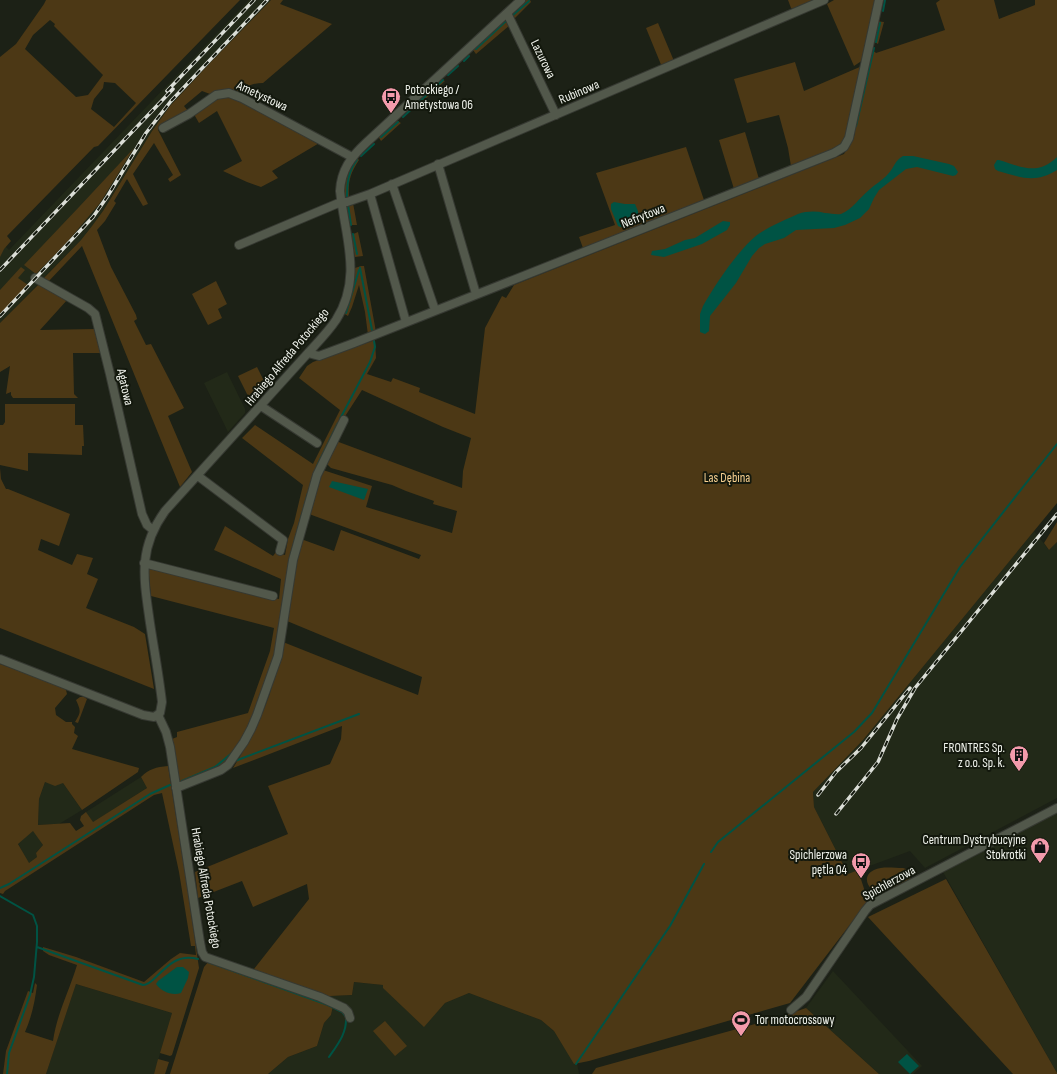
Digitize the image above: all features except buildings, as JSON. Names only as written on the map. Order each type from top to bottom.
[{"type":"street","name":"Hrabiego Alfreda Potockiego","points":[[350,1018],[344,1008],[320,997],[205,957],[204,955],[200,942],[166,732],[158,715],[162,710],[162,702],[145,590],[144,563],[148,543],[153,530],[165,511],[308,353],[335,320],[346,299],[349,289],[351,254],[340,191],[344,170],[352,157],[521,0]]},
{"type":"street","name":"Rubinowa","points":[[239,245],[341,202],[347,202],[370,194],[824,0]]},
{"type":"street","name":"Nefrytowa","points":[[308,353],[320,356],[827,156],[844,147],[849,138],[879,0]]},
{"type":"street","name":"Lazurowa","points":[[507,13],[556,115]]},
{"type":"street","name":"Ametystowa","points":[[163,128],[189,114],[216,95],[229,93],[242,98],[352,157]]},
{"type":"street","points":[[438,164],[476,294]]},
{"type":"street","points":[[392,184],[435,310]]},
{"type":"street","points":[[370,194],[406,322]]},
{"type":"street","name":"Agatowa","points":[[35,278],[88,308],[95,314],[143,519],[153,530]]},
{"type":"street","points":[[261,406],[317,443]]},
{"type":"street","points":[[176,788],[221,770],[228,765],[251,729],[278,656],[293,560],[317,475],[344,420]]},
{"type":"street","points":[[198,476],[283,540],[280,550]]},
{"type":"street","points":[[144,563],[273,596]]},
{"type":"street","points":[[0,659],[143,715],[150,717],[158,715]]},
{"type":"street","name":"Spichlerzowa","points":[[791,1010],[806,997],[864,911],[870,905],[1057,808]]},
{"type":"shaded area","points":[[249,0],[271,0],[170,106],[152,131],[103,211],[92,226],[81,240],[0,323],[0,245],[2,243],[9,250]]},
{"type":"shaded area","points":[[227,372],[245,409],[245,413],[228,432],[204,383]]},
{"type":"shaded area","points":[[1034,531],[1049,550],[1057,542],[1057,798],[925,868],[910,851],[848,874],[814,807],[813,792],[863,740]]},
{"type":"shaded area","points":[[141,777],[147,788],[92,823],[86,812]]},
{"type":"shaded area","points":[[45,782],[63,783],[82,810],[59,824],[38,825],[39,799]]},
{"type":"shaded area","points":[[1057,812],[1057,1073],[943,872]]},
{"type":"shaded area","points":[[33,830],[43,845],[36,853],[37,857],[28,864],[18,843]]},
{"type":"shaded area","points":[[833,971],[922,1066],[913,1074],[879,1074],[806,1008]]},
{"type":"shaded area","points":[[354,982],[383,985],[424,1026],[445,1003],[469,993],[541,1020],[554,1031],[566,1050],[577,1063],[579,1074],[268,1074],[288,1057],[317,1046],[324,1023],[331,1015],[334,1003],[330,996],[352,995]]},
{"type":"shaded area","points":[[76,984],[172,1013],[154,1074],[46,1074]]},
{"type":"green space","points":[[46,0],[240,0],[98,146],[94,147],[7,236],[11,241],[4,249],[0,257],[0,57],[16,44]],"holes":[[[50,20],[55,24],[54,26],[103,75],[88,95],[76,97],[25,49],[33,35]],[[104,82],[115,83],[136,103],[114,127],[91,109],[94,99],[103,88]]]},
{"type":"green space","points":[[271,0],[283,0],[280,4],[332,24],[263,83],[250,85],[241,95],[228,89],[210,94],[202,91],[184,106],[188,111],[158,130],[181,175],[170,182],[168,179],[173,175],[154,143],[133,174],[148,204],[143,206],[127,179],[114,201],[116,203],[105,221],[97,230],[111,267],[136,315],[137,319],[134,321],[146,345],[151,344],[184,408],[168,416],[192,472],[180,487],[82,246],[48,282],[43,279],[81,240],[92,226],[103,211],[152,131],[170,106]]},
{"type":"green space","points":[[526,0],[530,0],[531,2],[515,18],[511,15],[512,13]]},
{"type":"green space","points":[[788,0],[819,0],[795,10],[791,8]]},
{"type":"green space","points":[[834,0],[876,0],[863,60],[854,66],[827,4]]},
{"type":"green space","name":"Las Dębina","points":[[940,0],[994,0],[999,19],[1035,5],[1035,0],[1057,0],[1057,503],[863,740],[813,792],[814,807],[848,874],[858,870],[868,901],[790,1003],[574,1064],[554,1031],[541,1020],[469,993],[445,1003],[424,1027],[383,988],[383,985],[354,982],[352,995],[330,996],[329,998],[280,979],[256,972],[254,969],[309,899],[307,884],[253,907],[242,881],[198,898],[195,872],[288,834],[268,786],[330,764],[341,739],[342,726],[233,768],[263,713],[274,680],[283,642],[418,695],[422,677],[287,621],[295,564],[301,539],[334,551],[341,530],[419,559],[421,555],[309,514],[319,476],[323,470],[372,486],[366,507],[452,533],[457,511],[433,504],[434,501],[392,485],[331,468],[326,463],[336,441],[462,488],[463,471],[471,438],[443,427],[362,390],[342,421],[326,450],[313,480],[292,556],[275,661],[253,720],[239,747],[230,759],[221,767],[183,783],[178,779],[172,739],[177,737],[177,732],[248,713],[270,651],[274,628],[151,596],[148,566],[279,599],[281,579],[214,550],[225,526],[273,556],[276,552],[285,555],[303,485],[242,438],[255,425],[313,464],[340,410],[299,378],[307,366],[313,362],[375,340],[376,358],[367,374],[391,382],[393,378],[420,388],[419,392],[475,414],[485,328],[502,296],[506,298],[514,285],[844,154],[855,134],[854,130],[871,49],[876,53],[945,30],[936,3]]},
{"type":"green space","points":[[506,19],[510,25],[476,54],[473,50],[474,48]]},
{"type":"green space","points":[[876,21],[884,22],[878,44],[873,41]]},
{"type":"green space","points":[[658,23],[674,61],[662,67],[646,28]]},
{"type":"green space","points":[[795,62],[804,91],[862,66],[846,138],[841,146],[791,166],[788,148],[779,115],[747,123],[734,79]]},
{"type":"green space","points":[[440,79],[445,81],[418,106],[415,103]]},
{"type":"green space","points":[[228,95],[321,142],[272,171],[278,178],[261,187],[223,171],[242,161],[217,111],[199,123],[195,116],[196,111],[216,96]]},
{"type":"green space","points":[[396,120],[401,123],[381,141],[378,136]]},
{"type":"green space","points":[[745,132],[759,179],[734,189],[719,140]]},
{"type":"green space","points":[[686,147],[704,200],[583,248],[579,237],[615,225],[596,173]]},
{"type":"green space","points":[[134,148],[100,203],[68,241],[36,274],[24,265],[79,207]]},
{"type":"green space","points":[[357,158],[359,160],[349,182],[349,198],[345,199],[346,176]]},
{"type":"green space","points":[[353,203],[357,225],[349,225],[346,206]]},
{"type":"green space","points":[[358,232],[363,256],[355,257],[351,235]]},
{"type":"green space","points":[[364,266],[376,332],[368,335],[359,285],[348,316],[343,313],[352,287],[355,268]]},
{"type":"green space","points":[[21,267],[25,270],[18,278],[28,285],[0,314],[0,290]]},
{"type":"green space","points":[[216,281],[227,304],[218,309],[222,318],[208,325],[192,294]]},
{"type":"green space","points":[[40,283],[68,299],[40,330],[96,329],[102,353],[73,353],[74,394],[78,398],[13,398],[11,392],[6,394],[10,366],[0,372],[0,323]]},
{"type":"green space","points":[[257,367],[267,387],[252,404],[238,376]]},
{"type":"green space","points":[[5,404],[75,404],[75,425],[83,425],[84,446],[82,446],[82,455],[28,453],[28,471],[0,465],[0,425],[3,425],[5,422]]},
{"type":"green space","points":[[0,468],[1,479],[6,489],[70,514],[59,546],[41,539],[38,550],[72,565],[77,554],[93,558],[87,574],[98,579],[86,608],[134,627],[145,634],[154,689],[0,628]]},
{"type":"green space","points":[[1057,522],[1057,542],[1049,550],[1044,543]]},
{"type":"green space","points":[[0,664],[62,687],[66,690],[67,694],[55,708],[56,715],[66,722],[72,722],[75,727],[74,733],[78,736],[72,749],[139,768],[138,772],[82,810],[63,783],[55,786],[45,782],[39,799],[38,825],[70,823],[76,831],[84,826],[80,820],[81,816],[86,812],[93,822],[147,788],[141,777],[147,772],[156,768],[168,766],[199,968],[172,1055],[170,1056],[160,1053],[172,1013],[76,984],[46,1074],[3,1074],[6,1051],[28,991],[33,993],[35,983],[37,985],[30,1020],[25,1032],[53,1041],[60,1012],[74,975],[77,965],[49,955],[43,951],[43,947],[76,957],[144,982],[180,953],[196,955],[195,946],[191,946],[179,872],[162,793],[154,795],[5,891],[3,894],[0,893]],"holes":[[[33,831],[43,845],[36,853],[37,857],[29,863],[18,844]]]},
{"type":"green space","points":[[80,697],[87,699],[78,723],[75,722],[80,711],[76,700]]},
{"type":"green space","points":[[884,868],[903,868],[910,872],[910,880],[891,891],[880,893],[868,885],[867,877],[874,870]]},
{"type":"green space","points":[[946,879],[1057,1074],[1013,1074],[868,917]]},
{"type":"green space","points":[[209,961],[333,1006],[331,1015],[324,1023],[317,1046],[288,1057],[268,1074],[170,1074],[204,967]]},
{"type":"green space","points":[[806,1008],[879,1074],[592,1074],[596,1068],[777,1018]]},
{"type":"green space","points":[[385,1021],[407,1046],[395,1056],[373,1031]]},
{"type":"green space","points":[[158,1059],[169,1062],[165,1074],[154,1074]]},
{"type":"water","points":[[903,156],[913,156],[949,164],[954,166],[958,172],[953,176],[917,167],[906,169],[879,190],[869,209],[860,218],[834,228],[796,230],[784,238],[765,244],[752,256],[736,283],[710,316],[709,331],[705,334],[700,332],[700,314],[703,306],[720,278],[750,241],[766,229],[801,213],[815,212],[841,214],[845,212],[886,176],[898,160]]},
{"type":"water","points":[[1057,157],[1057,170],[1042,177],[1035,178],[1021,177],[998,171],[995,169],[994,165],[997,160],[999,160],[1022,167],[1036,168],[1050,163]]},
{"type":"water","points":[[614,202],[635,204],[639,219],[627,227],[618,226],[611,209],[611,204]]},
{"type":"water","points":[[723,221],[730,222],[727,230],[702,244],[664,257],[651,255],[652,251],[665,249],[685,240],[695,238]]},
{"type":"water","points":[[332,481],[368,489],[364,500],[329,487]]},
{"type":"water","points":[[177,967],[183,967],[189,972],[188,978],[181,993],[167,993],[156,984]]},
{"type":"water","points":[[907,1054],[919,1066],[910,1074],[898,1062]]},
{"type":"waterway","points":[[883,11],[885,0]]},
{"type":"waterway","points":[[513,15],[529,1]]},
{"type":"waterway","points":[[476,49],[507,20]]},
{"type":"waterway","points":[[876,42],[880,23]]},
{"type":"waterway","points":[[856,126],[874,48]]},
{"type":"waterway","points":[[464,61],[469,56]]},
{"type":"waterway","points":[[448,75],[458,66]]},
{"type":"waterway","points":[[403,117],[443,80]]},
{"type":"waterway","points":[[381,137],[398,122]]},
{"type":"waterway","points":[[361,156],[374,144]]},
{"type":"waterway","points":[[347,198],[349,178],[357,160]]},
{"type":"waterway","points":[[348,205],[351,225]]},
{"type":"waterway","points":[[353,234],[357,254]]},
{"type":"waterway","points":[[360,268],[372,330]]},
{"type":"waterway","points":[[346,313],[359,270]]},
{"type":"waterway","points":[[340,419],[370,362],[375,347],[374,341]]},
{"type":"waterway","points":[[317,466],[338,423]]},
{"type":"waterway","points":[[711,852],[718,842],[854,732],[872,713],[960,567],[1057,444]]},
{"type":"waterway","points":[[290,558],[308,493]]},
{"type":"waterway","points":[[235,761],[359,714]]},
{"type":"waterway","points":[[182,781],[215,767],[232,753]]},
{"type":"waterway","points":[[0,888],[9,884],[150,794],[170,785]]},
{"type":"waterway","points":[[576,1064],[670,926],[704,864]]},
{"type":"waterway","points":[[0,896],[33,915],[37,926],[34,977],[30,995],[9,1053],[7,1074]]},
{"type":"waterway","points":[[37,947],[143,985],[150,982],[175,961],[185,958],[198,959]]},
{"type":"waterway","points":[[208,962],[328,1005],[342,1012],[346,1017],[345,1028],[336,1048],[329,1057]]},
{"type":"railway","points":[[167,91],[254,0]]},
{"type":"railway","points":[[0,316],[93,217],[146,133],[171,101],[267,0]]},
{"type":"railway","points":[[0,270],[173,89]]},
{"type":"railway","points":[[836,814],[878,762],[897,719],[915,688],[1057,514]]},
{"type":"railway","points":[[818,795],[836,772],[861,748],[910,688]]},
{"type":"place","name":"Potockiego / Ametystowa 06","points":[[391,114]]},
{"type":"place","name":"FRONTRES Sp. z o.o. Sp. k.","points":[[1019,772]]},
{"type":"place","name":"Centrum Dystrybucyjne Stokrotki","points":[[1040,864]]},
{"type":"place","name":"Spichlerzowa pętla 04","points":[[861,879]]},
{"type":"place","name":"Tor motocrossowy","points":[[741,1037]]}]
